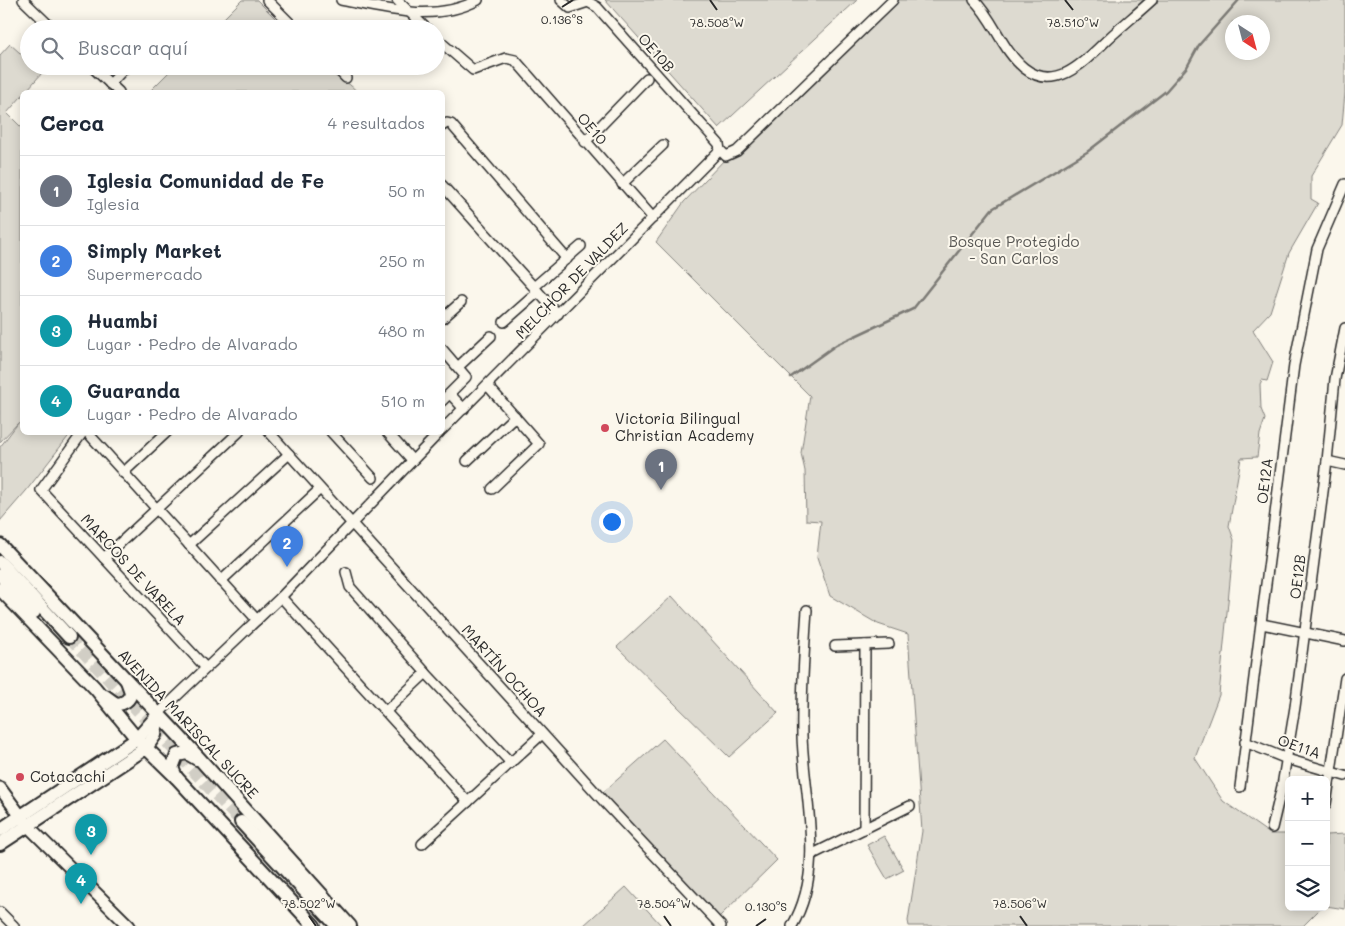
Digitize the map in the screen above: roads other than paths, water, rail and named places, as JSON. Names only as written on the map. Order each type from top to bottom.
[{"type":"main road","name":"AVENIDA MARISCAL SUCRE","points":[[0,545],[158,714],[350,926]]},
{"type":"main road","points":[[0,562],[66,640],[0,575]]},
{"type":"main road","points":[[0,589],[95,688],[142,743],[314,926]]},
{"type":"main road","points":[[95,688],[120,704],[131,695],[131,689],[126,680]]},
{"type":"main road","points":[[0,844],[24,821],[142,743],[148,728],[158,714]]},
{"type":"main road","points":[[176,777],[172,763],[181,753],[191,755],[205,766]]},
{"type":"main road","points":[[0,788],[24,821],[129,926]]},
{"type":"main road","points":[[0,830],[24,821]]},
{"type":"main road","name":"AVENIDA MARISCAL SUCRE","points":[[326,926],[238,824],[337,926]]},
{"type":"street","points":[[23,0],[44,20]]},
{"type":"street","points":[[267,0],[287,20]]},
{"type":"street","points":[[341,0],[411,14],[445,10],[478,0]]},
{"type":"street","points":[[397,0],[417,20]]},
{"type":"street","name":"OE10B","points":[[561,0],[570,8],[588,2],[597,8],[719,144],[720,150]]},
{"type":"street","points":[[720,150],[726,156],[734,154],[893,0]]},
{"type":"street","points":[[974,0],[1013,55],[1025,68],[1037,75],[1047,76],[1067,74],[1083,64],[1152,0]]},
{"type":"street","name":"OE10","points":[[445,46],[473,70],[510,58],[515,60],[653,218]]},
{"type":"street","points":[[101,75],[117,90]]},
{"type":"street","points":[[110,84],[118,75]]},
{"type":"street","points":[[343,75],[346,78]]},
{"type":"street","points":[[585,142],[647,78]]},
{"type":"street","points":[[445,124],[451,124],[567,259]]},
{"type":"street","points":[[622,184],[663,145]]},
{"type":"street","name":"MELCHOR DE VALDEZ","points":[[445,427],[488,386],[720,150]]},
{"type":"street","name":"OE12A","points":[[1240,787],[1294,365],[1317,248],[1345,184]]},
{"type":"street","points":[[445,188],[558,314]]},
{"type":"street","points":[[504,322],[581,246]]},
{"type":"street","points":[[445,317],[461,302]]},
{"type":"street","name":"OE12B","points":[[1272,828],[1287,759],[1327,462],[1335,380],[1345,328]]},
{"type":"street","points":[[458,366],[491,336]]},
{"type":"street","points":[[445,352],[466,377],[445,398]]},
{"type":"street","points":[[488,386],[539,444],[492,489]]},
{"type":"street","points":[[450,394],[464,409]]},
{"type":"street","points":[[468,462],[515,416]]},
{"type":"street","name":"MARCOS DE VARELA","points":[[83,435],[41,490],[206,668]]},
{"type":"street","points":[[88,435],[257,620]]},
{"type":"street","points":[[123,473],[164,435]]},
{"type":"street","points":[[104,558],[237,435]]},
{"type":"street","name":"MARTÍN OCHOA","points":[[274,435],[320,489],[542,734],[721,926]]},
{"type":"street","points":[[334,435],[373,478]]},
{"type":"street","points":[[390,435],[412,460]]},
{"type":"street","name":"MELCHOR DE VALDEZ","points":[[158,714],[281,597],[437,435]]},
{"type":"street","points":[[189,545],[289,454]]},
{"type":"street","points":[[1327,462],[1345,465]]},
{"type":"street","points":[[221,580],[320,489]]},
{"type":"street","points":[[346,572],[350,587],[426,673],[511,763]]},
{"type":"street","points":[[281,597],[468,802]]},
{"type":"street","points":[[792,926],[805,892],[811,854],[802,718],[807,610]]},
{"type":"street","points":[[1262,624],[1345,640]]},
{"type":"street","points":[[835,646],[889,644]]},
{"type":"street","points":[[864,829],[865,645]]},
{"type":"street","points":[[386,711],[426,673]]},
{"type":"street","points":[[1330,783],[1345,678]]},
{"type":"street","points":[[422,844],[542,734]]},
{"type":"street","name":"OE11A","points":[[1245,742],[1287,759],[1345,776]]},
{"type":"street","points":[[811,854],[910,806]]},
{"type":"street","points":[[0,912],[14,926]]},
{"type":"waterway","points":[[791,377],[836,345],[913,309],[992,209],[1087,152],[1166,91],[1187,67],[1199,45],[1239,0]]},
{"type":"tunnel","points":[[69,637],[241,822]]},
{"type":"place","name":"Victoria Bilingual Christian Academy","points":[[605,428]]},
{"type":"place","name":"Iglesia Comunidad de Fe","points":[[661,490]]},
{"type":"place","name":"Simply Market","points":[[287,567]]},
{"type":"place","name":"Cotacachi","points":[[20,777]]},
{"type":"place","name":"Huambi","points":[[91,855]]},
{"type":"place","name":"Guaranda","points":[[81,904]]},
{"type":"park label","name":"Bosque Protegido - San Carlos","points":[[1014,250]]}]
